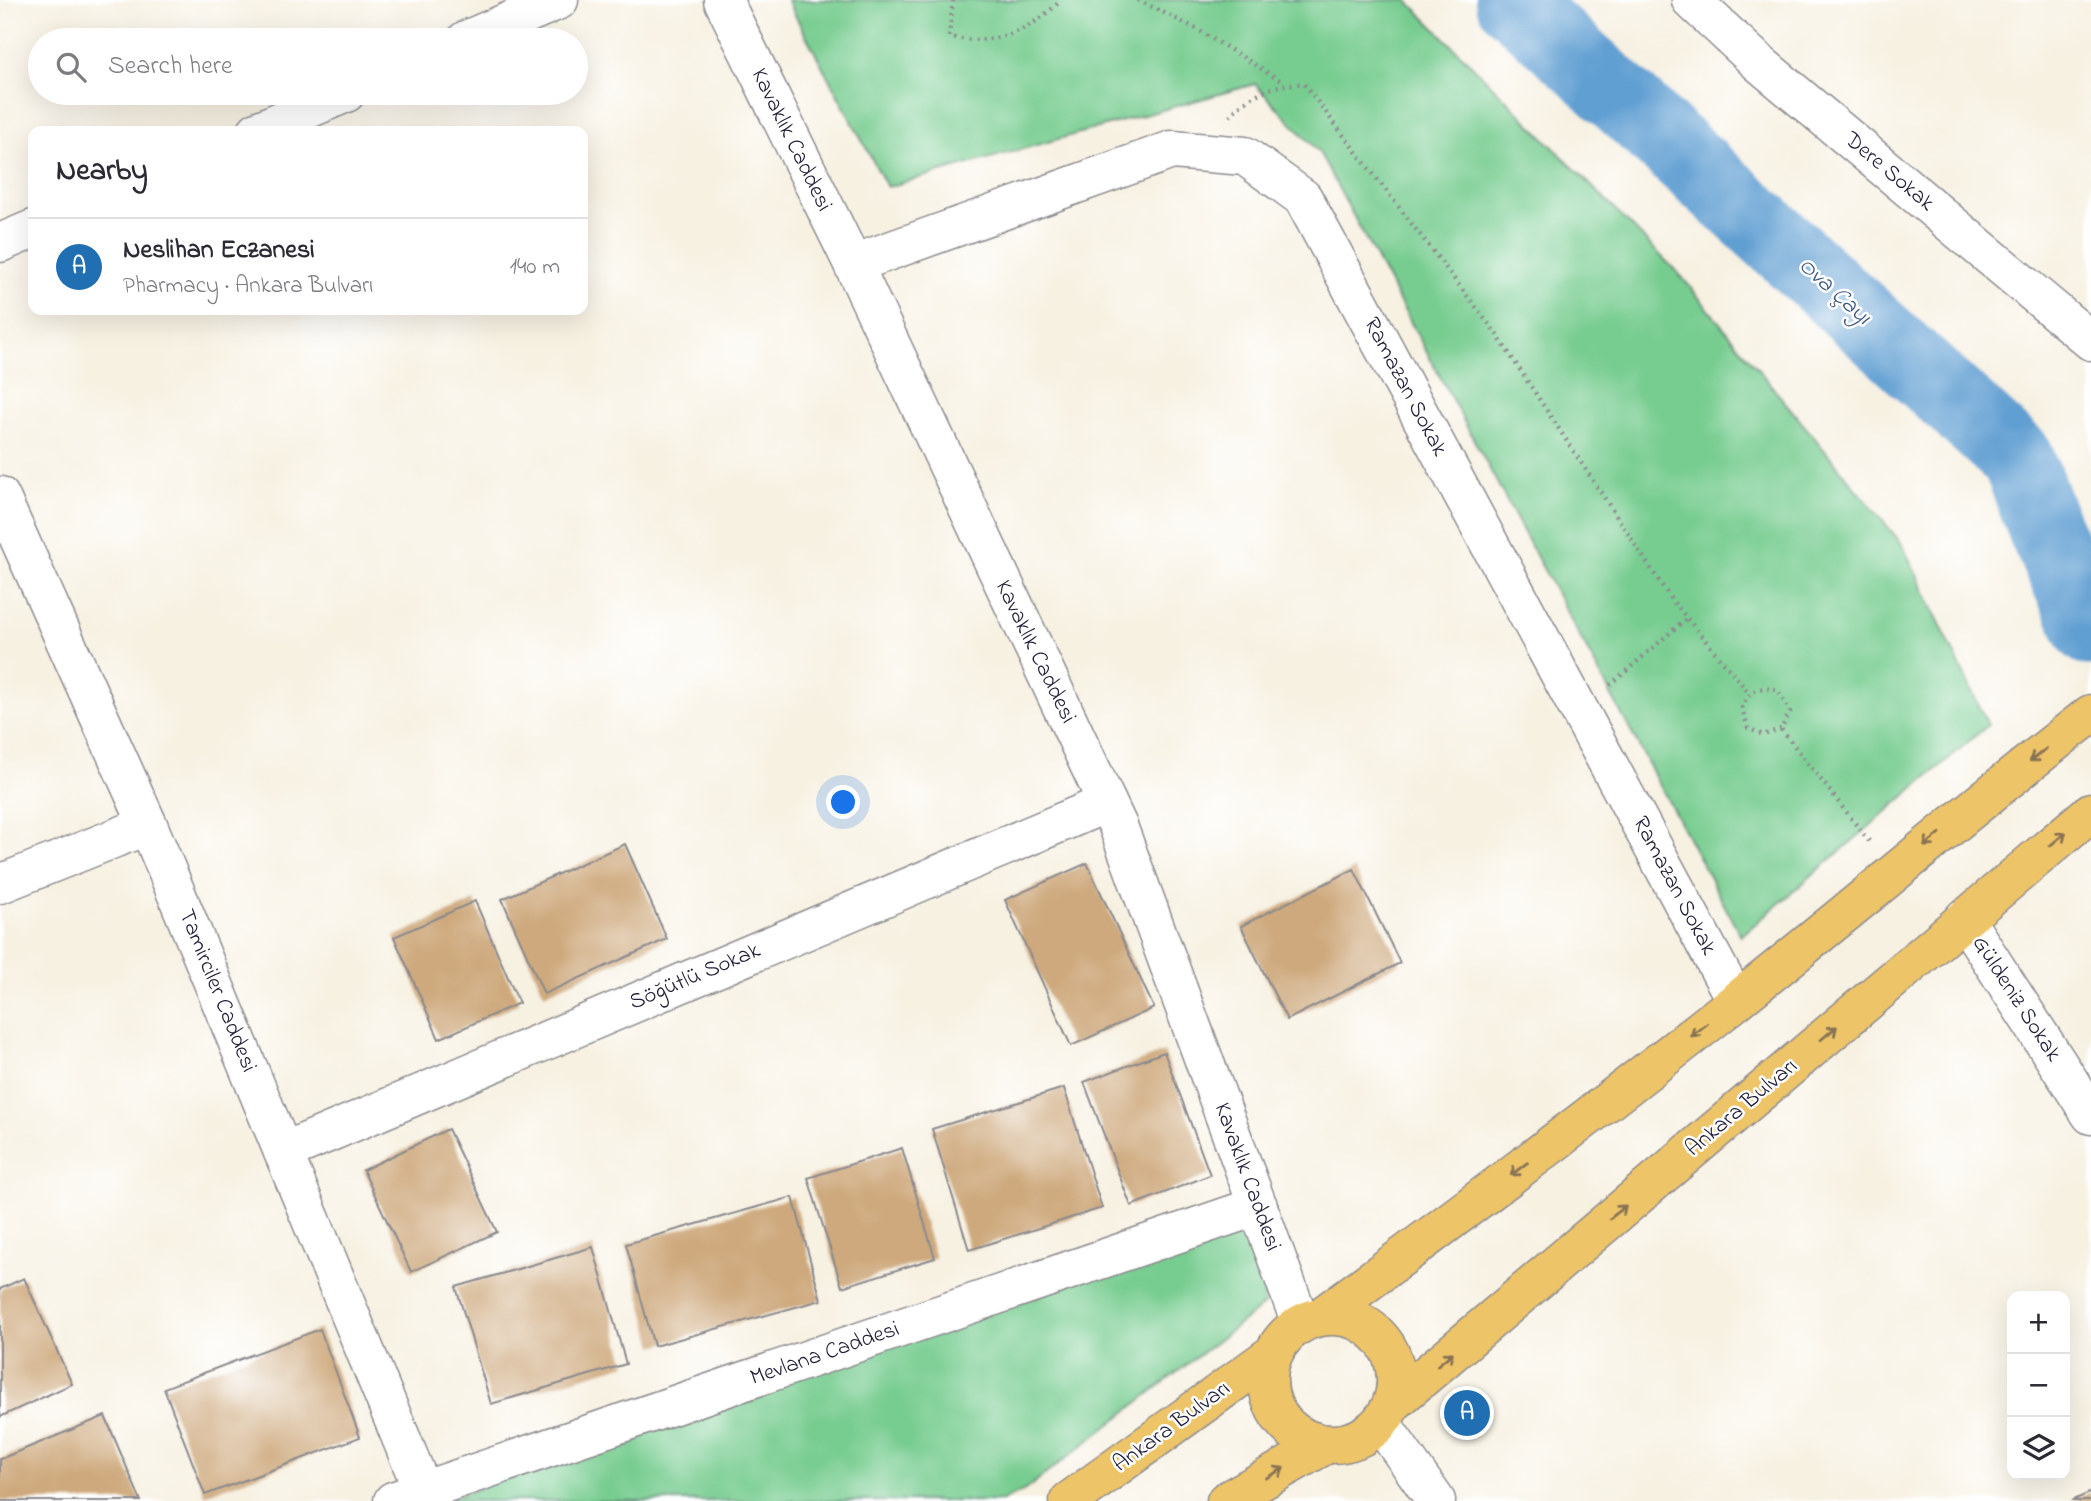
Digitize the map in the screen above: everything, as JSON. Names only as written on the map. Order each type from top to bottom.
[{"type":"main road","name":"Ankara Bulvarı","points":[[1069,1501],[1274,1353],[1286,1336],[1312,1320],[1574,1128],[1736,1001],[1985,796],[2091,714]]},
{"type":"main road","name":"Ankara Bulvarı","points":[[1274,1353],[1269,1383],[1276,1412],[1289,1428],[1305,1439],[1325,1445],[1345,1444],[1363,1437],[1387,1413],[2091,812]]},
{"type":"main road","points":[[1312,1320],[1345,1317],[1366,1325],[1383,1340],[1393,1359],[1397,1381],[1387,1413]]},
{"type":"main road","name":"Ankara Bulvarı","points":[[1226,1501],[1325,1445]]},
{"type":"street","points":[[494,28],[559,0]]},
{"type":"street","name":"Kavaklık Caddesi","points":[[723,0],[853,264],[1107,803],[1258,1206],[1312,1320]]},
{"type":"street","name":"Dere Sokak","points":[[1691,0],[1759,63],[2091,341]]},
{"type":"street","points":[[269,126],[318,105]]},
{"type":"street","name":"Ramazan Sokak","points":[[853,264],[1172,150],[1245,156],[1303,198],[1736,1001]]},
{"type":"street","points":[[0,243],[28,231]]},
{"type":"street","name":"Tamirciler Caddesi","points":[[0,496],[148,825],[283,1152],[408,1496]]},
{"type":"street","name":"Söğütlü Sokak","points":[[283,1152],[1107,803]]},
{"type":"street","points":[[0,884],[148,825]]},
{"type":"street","name":"Güldeniz Sokak","points":[[1964,918],[2091,1115]]},
{"type":"street","name":"Mevlana Caddesi","points":[[408,1496],[1258,1206]]},
{"type":"street","points":[[1387,1413],[1436,1501]]},
{"type":"path","points":[[953,0],[948,37],[971,42],[1013,34],[1031,25],[1061,0]]},
{"type":"path","points":[[1138,0],[1195,28],[1284,82],[1304,84],[1495,332],[1665,589],[1749,693]]},
{"type":"path","points":[[1198,152],[1240,104],[1284,82]]},
{"type":"path","points":[[1580,711],[1687,618]]},
{"type":"path","points":[[1762,687],[1778,690],[1790,712],[1781,729],[1763,735],[1748,728],[1742,708],[1749,693],[1762,687]]},
{"type":"path","points":[[1781,729],[1893,872]]},
{"type":"green space","points":[[787,0],[1407,0],[1681,276],[1902,544],[1988,725],[1741,936],[1319,152],[1255,84],[887,187]]},
{"type":"green space","points":[[1258,1206],[1265,1304],[1025,1490],[1002,1501],[444,1501]]},
{"type":"building","points":[[625,844],[667,939],[544,994],[502,899]]},
{"type":"building","points":[[1087,863],[1154,1008],[1071,1046],[1005,900]]},
{"type":"building","points":[[1354,869],[1400,963],[1287,1020],[1241,926]]},
{"type":"building","points":[[475,901],[519,1003],[439,1039],[394,937]]},
{"type":"building","points":[[1164,1052],[1210,1175],[1131,1206],[1084,1082]]},
{"type":"building","points":[[1064,1088],[1102,1208],[969,1250],[932,1129]]},
{"type":"building","points":[[448,1129],[497,1232],[411,1272],[363,1170]]},
{"type":"building","points":[[902,1148],[935,1258],[842,1287],[808,1178]]},
{"type":"building","points":[[793,1197],[821,1300],[654,1346],[626,1244]]},
{"type":"building","points":[[593,1247],[626,1364],[491,1404],[456,1287]]},
{"type":"building","points":[[24,1278],[72,1384],[0,1417],[0,1289]]},
{"type":"building","points":[[320,1329],[360,1437],[205,1495],[164,1388]]},
{"type":"building","points":[[105,1416],[141,1501],[0,1501],[0,1459]]},
{"type":"building","points":[[2091,1492],[2091,1501],[2072,1501]]},
{"type":"waterway","name":"Ova Çayı","points":[[1512,0],[2018,459],[2046,533],[2091,629]]},
{"type":"place","name":"Neslihan Eczanesi","points":[[1467,1413]]}]
